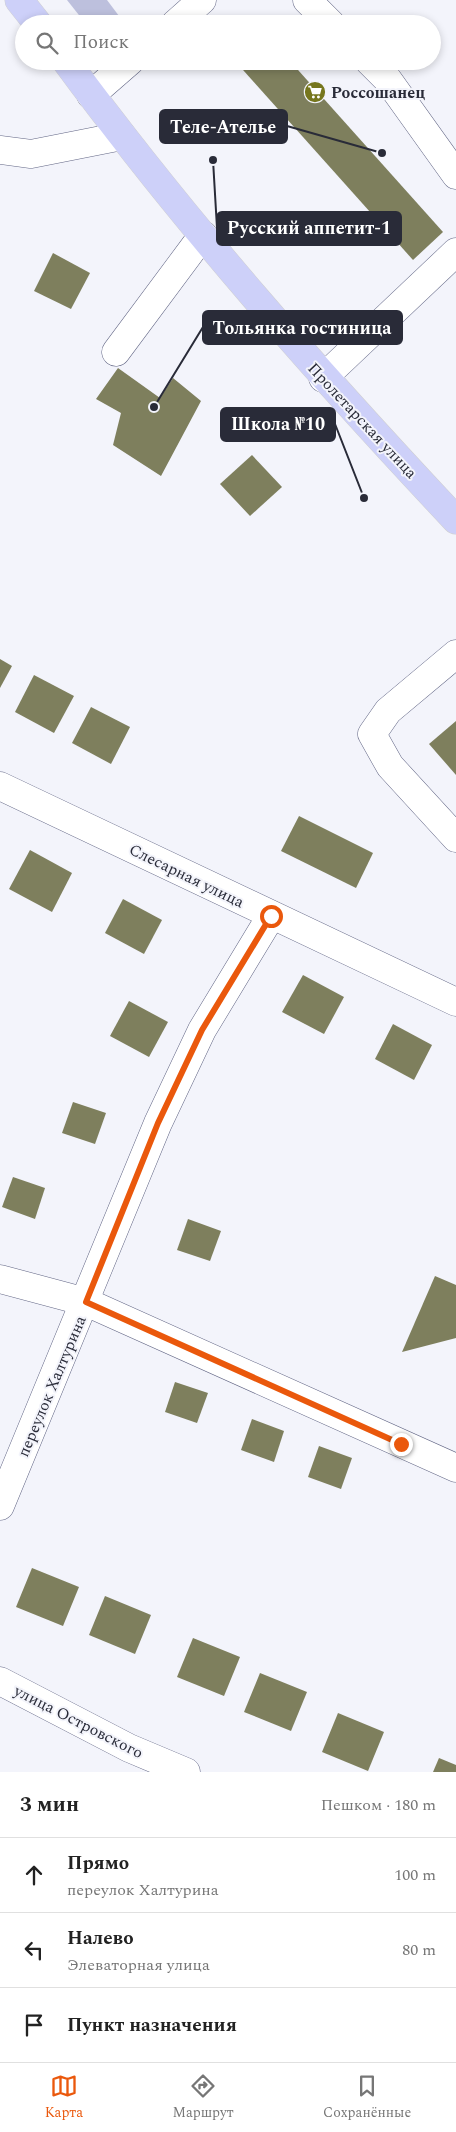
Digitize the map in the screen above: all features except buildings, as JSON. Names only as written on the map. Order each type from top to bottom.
[{"type":"main road","points":[[19,0],[31,15]]},
{"type":"main road","name":"Пролетарская улица","points":[[73,70],[122,136],[323,378],[456,520]]},
{"type":"street","points":[[185,15],[202,0]]},
{"type":"street","points":[[307,0],[322,15]]},
{"type":"street","points":[[91,94],[119,70]]},
{"type":"street","points":[[378,70],[388,80],[456,175]]},
{"type":"street","points":[[0,150],[31,154],[122,136]]},
{"type":"street","points":[[116,352],[203,235]]},
{"type":"street","points":[[323,378],[456,252]]},
{"type":"street","points":[[456,654],[388,711],[372,734],[390,766],[456,838]]},
{"type":"street","name":"Слесарная улица","points":[[0,786],[456,1002]]},
{"type":"street","name":"переулок Халтурина","points":[[0,1506],[86,1302],[158,1123],[198,1039],[271,916]]},
{"type":"street","points":[[0,1279],[86,1302],[456,1468]]},
{"type":"street","name":"улица Островского","points":[[0,1681],[128,1748],[186,1772]]},
{"type":"shaded area","points":[[67,0],[107,0],[118,15],[79,15]]},
{"type":"place","name":"Россошанец","points":[[315,92]]},
{"type":"place","name":"Теле-Ателье","points":[[382,153]]},
{"type":"place","name":"Русский аппетит-1","points":[[213,160]]},
{"type":"place","name":"Тольянка гостиница","points":[[154,407]]},
{"type":"place","name":"Школа №10","points":[[364,498]]},
{"type":"route","points":[[271,916],[202,1030],[158,1123],[86,1302],[129,1324],[401,1444]]}]
